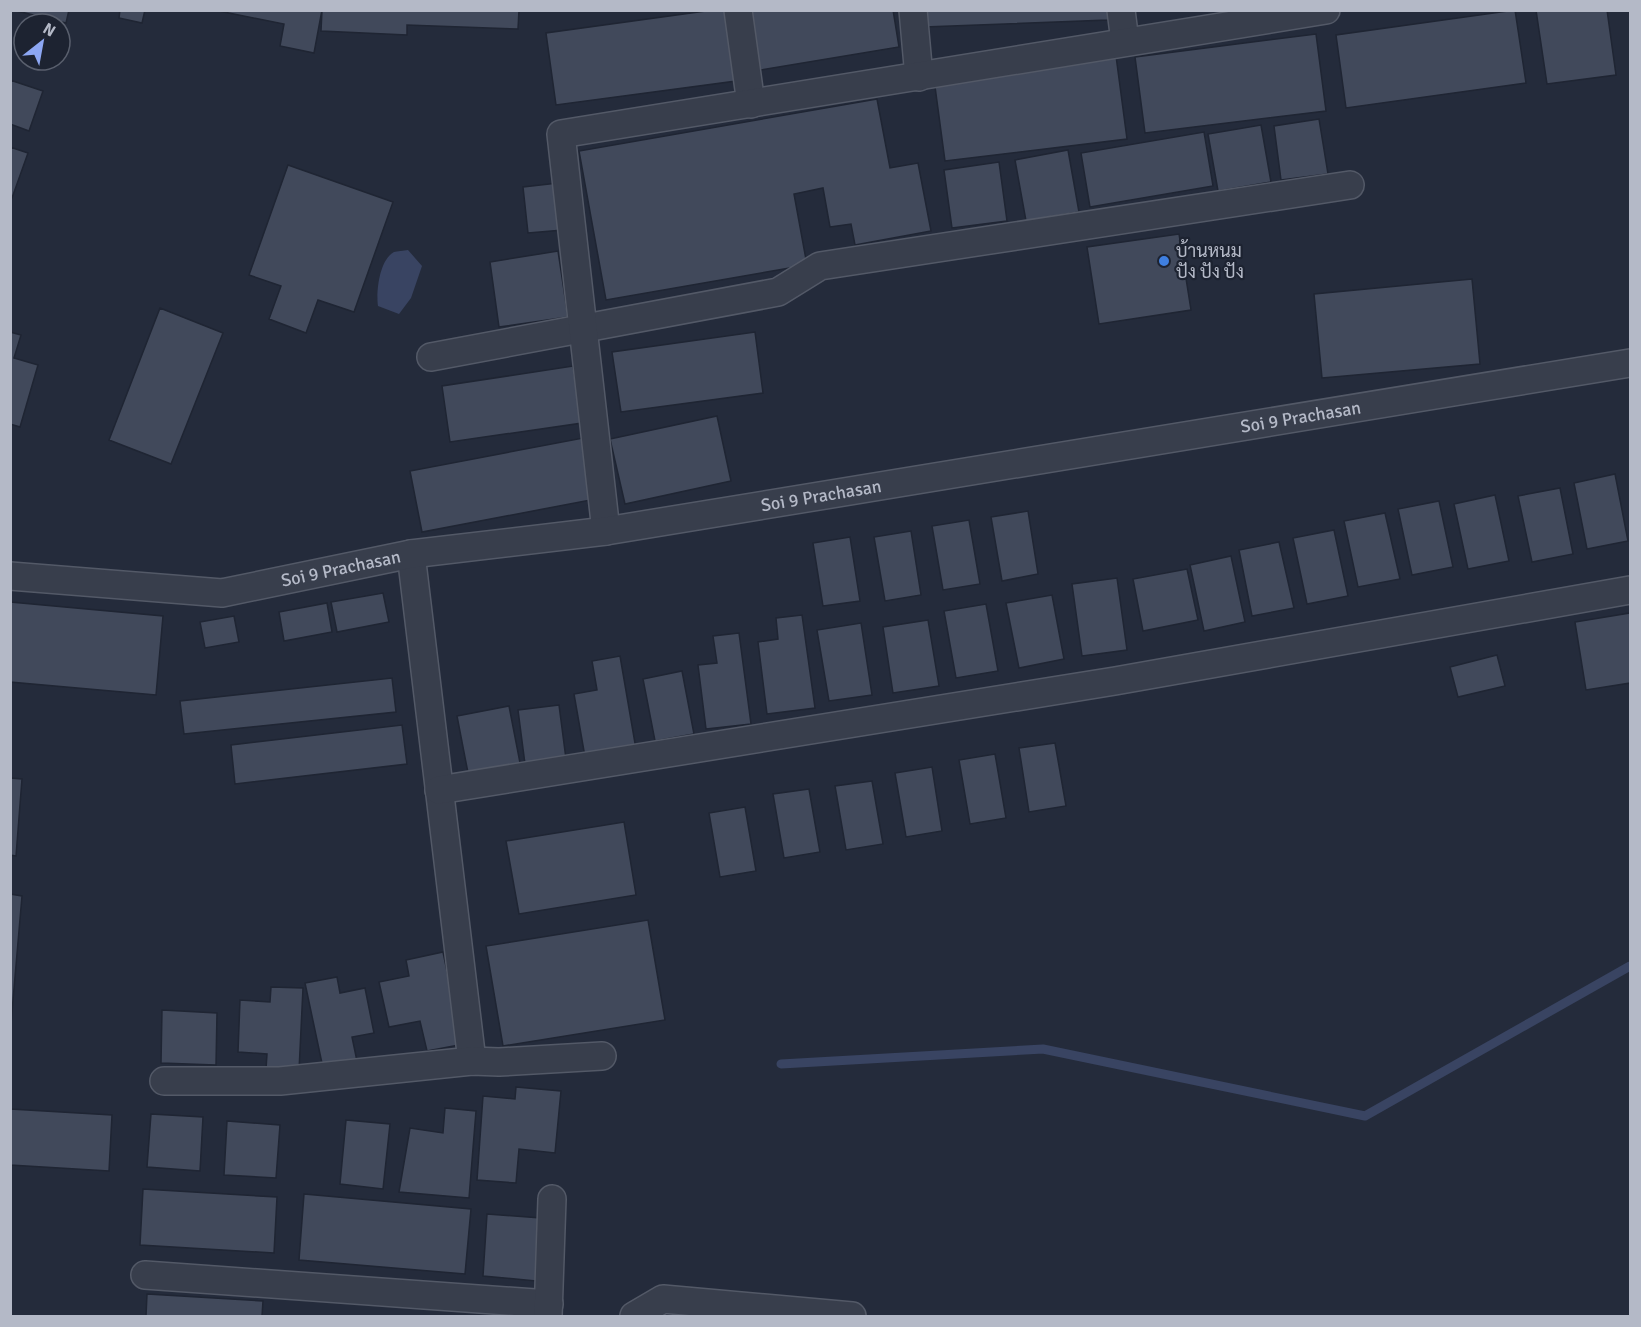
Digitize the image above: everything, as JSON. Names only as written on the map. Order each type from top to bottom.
[{"type":"street","points":[[738,10],[751,104]]},
{"type":"street","points":[[913,10],[919,77]]},
{"type":"street","points":[[1121,10],[1125,42]]},
{"type":"street","points":[[606,531],[561,134],[1326,10]]},
{"type":"street","points":[[431,357],[778,292],[820,266],[1350,184]]},
{"type":"street","name":"Soi 9 Prachasan","points":[[10,576],[222,593],[411,554],[606,531],[1630,363]]},
{"type":"street","points":[[411,554],[472,1061]]},
{"type":"street","points":[[439,790],[1114,681],[1630,590]]},
{"type":"street","points":[[164,1081],[280,1081],[472,1061],[499,1062],[602,1056]]},
{"type":"street","points":[[145,1275],[548,1310],[552,1199]]},
{"type":"street","points":[[634,1317],[663,1299],[852,1317]]},
{"type":"water","points":[[408,250],[422,266],[411,298],[399,314],[378,306],[378,285],[382,269],[389,256],[394,252]]},
{"type":"building","points":[[13,10],[69,10],[69,12]]},
{"type":"building","points":[[120,10],[145,10],[142,23],[119,18]]},
{"type":"building","points":[[214,10],[322,10],[314,53],[280,46],[284,24]]},
{"type":"building","points":[[322,10],[519,10],[518,29],[407,25],[407,35],[321,31]]},
{"type":"building","points":[[726,10],[736,81],[556,105],[546,33]]},
{"type":"building","points":[[745,10],[893,10],[899,47],[755,71]]},
{"type":"building","points":[[923,10],[1108,10],[1108,20],[924,27]]},
{"type":"building","points":[[1515,10],[1526,83],[1346,108],[1336,35]]},
{"type":"building","points":[[1536,10],[1607,10],[1616,75],[1547,84]]},
{"type":"building","points":[[1316,34],[1326,111],[1145,133],[1135,57]]},
{"type":"building","points":[[1116,56],[1127,139],[945,161],[934,79]]},
{"type":"building","points":[[10,80],[43,91],[29,131],[10,124]]},
{"type":"building","points":[[877,99],[890,168],[918,163],[931,231],[855,245],[851,224],[830,227],[823,188],[794,194],[807,265],[606,300],[579,151]]},
{"type":"building","points":[[1319,119],[1328,174],[1281,180],[1274,126]]},
{"type":"building","points":[[1261,125],[1271,182],[1218,191],[1208,134]]},
{"type":"building","points":[[1204,132],[1213,186],[1090,207],[1081,153]]},
{"type":"building","points":[[10,147],[28,153],[12,198],[10,198]]},
{"type":"building","points":[[1068,150],[1079,212],[1026,221],[1015,160]]},
{"type":"building","points":[[999,162],[1007,221],[952,228],[944,170]]},
{"type":"building","points":[[288,165],[393,202],[354,312],[318,300],[306,333],[269,319],[281,286],[249,275]]},
{"type":"building","points":[[558,183],[563,230],[528,233],[523,187]]},
{"type":"building","points":[[1179,234],[1191,310],[1099,324],[1087,247]]},
{"type":"building","points":[[558,251],[568,317],[499,327],[490,262]]},
{"type":"building","points":[[1472,279],[1480,364],[1322,378],[1314,294]]},
{"type":"building","points":[[160,308],[223,333],[171,464],[109,440]]},
{"type":"building","points":[[10,332],[21,335],[14,358],[38,365],[20,427],[10,424]]},
{"type":"building","points":[[755,332],[763,393],[621,412],[612,352]]},
{"type":"building","points":[[573,366],[582,423],[450,442],[442,386]]},
{"type":"building","points":[[717,416],[731,481],[625,504],[610,439]]},
{"type":"building","points":[[583,438],[596,499],[422,532],[410,471]]},
{"type":"building","points":[[1615,474],[1628,541],[1587,549],[1574,483]]},
{"type":"building","points":[[1560,488],[1573,554],[1532,562],[1518,496]]},
{"type":"building","points":[[1495,495],[1509,561],[1468,569],[1454,504]]},
{"type":"building","points":[[1439,501],[1453,567],[1412,575],[1398,509]]},
{"type":"building","points":[[1028,511],[1038,574],[1002,581],[991,517]]},
{"type":"building","points":[[1385,513],[1400,579],[1358,587],[1344,521]]},
{"type":"building","points":[[969,520],[980,584],[943,590],[932,526]]},
{"type":"building","points":[[1334,530],[1348,596],[1307,604],[1293,538]]},
{"type":"building","points":[[911,531],[921,595],[885,601],[874,537]]},
{"type":"building","points":[[850,537],[860,601],[823,606],[813,543]]},
{"type":"building","points":[[1279,542],[1294,608],[1252,616],[1239,550]]},
{"type":"building","points":[[1231,556],[1245,622],[1204,631],[1190,565]]},
{"type":"building","points":[[1187,569],[1198,620],[1143,631],[1133,579]]},
{"type":"building","points":[[1117,578],[1127,650],[1082,656],[1072,584]]},
{"type":"building","points":[[383,593],[389,622],[337,632],[331,602]]},
{"type":"building","points":[[1052,595],[1064,659],[1019,668],[1006,603]]},
{"type":"building","points":[[10,602],[163,616],[156,695],[10,682]]},
{"type":"building","points":[[327,603],[332,632],[284,641],[279,612]]},
{"type":"building","points":[[986,604],[998,671],[956,678],[944,611]]},
{"type":"building","points":[[1630,613],[1630,683],[1586,690],[1575,622]]},
{"type":"building","points":[[802,615],[815,708],[767,714],[758,642],[778,639],[776,618]]},
{"type":"building","points":[[234,616],[239,642],[205,648],[200,622]]},
{"type":"building","points":[[928,620],[939,686],[893,693],[883,627]]},
{"type":"building","points":[[861,623],[872,695],[829,701],[817,630]]},
{"type":"building","points":[[739,633],[751,724],[706,729],[698,665],[717,663],[713,636]]},
{"type":"building","points":[[1497,655],[1505,686],[1458,697],[1450,667]]},
{"type":"building","points":[[620,656],[636,749],[585,757],[574,694],[597,690],[592,661]]},
{"type":"building","points":[[682,671],[694,734],[655,741],[643,679]]},
{"type":"building","points":[[392,678],[396,712],[184,734],[180,701]]},
{"type":"building","points":[[559,705],[566,759],[525,764],[518,710]]},
{"type":"building","points":[[509,706],[521,768],[469,778],[457,716]]},
{"type":"building","points":[[402,725],[407,764],[235,784],[231,745]]},
{"type":"building","points":[[1055,743],[1066,806],[1029,812],[1019,748]]},
{"type":"building","points":[[995,754],[1006,818],[970,824],[959,760]]},
{"type":"building","points":[[932,767],[942,831],[906,837],[895,773]]},
{"type":"building","points":[[10,778],[22,779],[16,856],[10,855]]},
{"type":"building","points":[[872,781],[883,844],[846,850],[835,786]]},
{"type":"building","points":[[809,789],[820,852],[784,858],[773,794]]},
{"type":"building","points":[[745,807],[756,871],[720,877],[709,813]]},
{"type":"building","points":[[624,822],[636,895],[519,914],[506,841]]},
{"type":"building","points":[[10,894],[22,896],[10,1035]]},
{"type":"building","points":[[648,920],[665,1020],[503,1046],[486,946]]},
{"type":"building","points":[[443,952],[456,1014],[459,1045],[427,1051],[420,1021],[389,1027],[379,982],[409,976],[406,960]]},
{"type":"building","points":[[337,977],[340,993],[365,988],[374,1033],[352,1037],[357,1061],[323,1068],[305,983]]},
{"type":"building","points":[[271,987],[303,988],[299,1071],[266,1069],[267,1054],[238,1052],[240,1000],[270,1002]]},
{"type":"building","points":[[162,1010],[217,1013],[216,1065],[161,1063]]},
{"type":"building","points":[[516,1087],[561,1091],[555,1153],[519,1149],[516,1183],[477,1180],[483,1096],[515,1099]]},
{"type":"building","points":[[445,1108],[476,1111],[469,1198],[399,1192],[410,1128],[443,1133]]},
{"type":"building","points":[[10,1109],[112,1115],[109,1171],[10,1165]]},
{"type":"building","points":[[151,1114],[203,1117],[200,1171],[147,1167]]},
{"type":"building","points":[[346,1120],[390,1124],[383,1189],[340,1184]]},
{"type":"building","points":[[227,1121],[280,1125],[276,1178],[224,1175]]},
{"type":"building","points":[[143,1189],[277,1197],[274,1253],[140,1245]]},
{"type":"building","points":[[304,1194],[471,1209],[465,1274],[299,1260]]},
{"type":"building","points":[[487,1214],[541,1218],[536,1281],[483,1276]]},
{"type":"building","points":[[147,1294],[263,1301],[262,1316],[146,1316]]},
{"type":"waterway","points":[[781,1064],[1043,1049],[1365,1116],[1630,966]]},
{"type":"place","name":"บ้านหนม ปัง ปัง ปัง","points":[[1164,261]]}]
